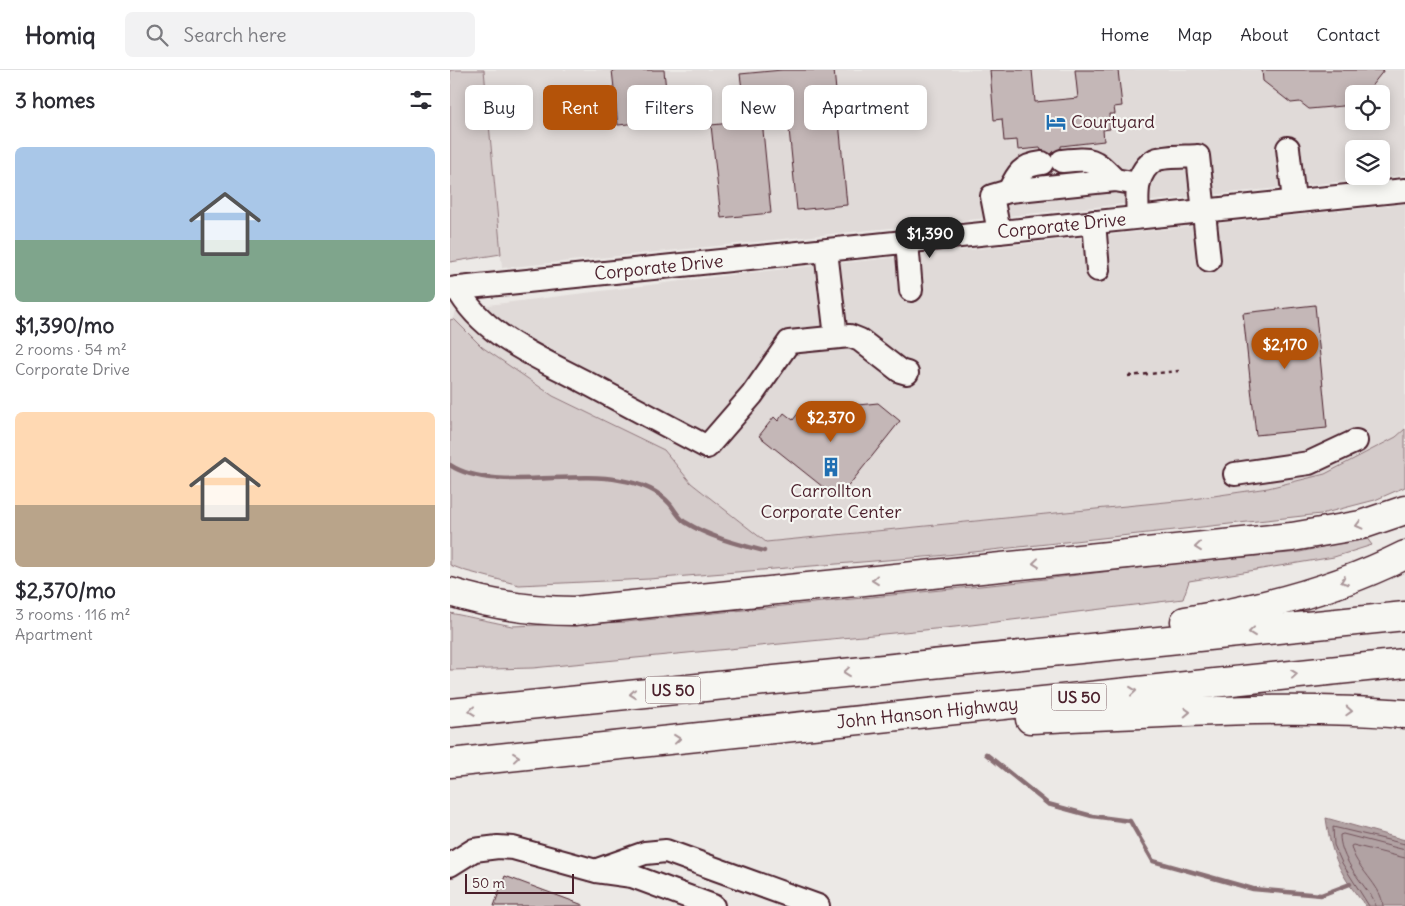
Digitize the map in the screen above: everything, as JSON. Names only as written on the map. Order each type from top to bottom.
[{"type":"highway","points":[[450,592],[475,600],[512,607],[542,611],[574,611],[1300,536],[1361,525],[1405,510]]},
{"type":"highway","points":[[896,668],[1231,614],[1282,602],[1325,589],[1369,572],[1405,555]]},
{"type":"highway","name":"US 50","points":[[450,714],[1405,616]]},
{"type":"highway","name":"John Hanson Highway","points":[[450,763],[1405,663]]},
{"type":"highway","points":[[754,731],[1238,710],[1313,710],[1405,714]]},
{"type":"street","points":[[1288,148],[1294,201]]},
{"type":"street","points":[[1138,217],[1136,193],[1138,184],[1147,168],[1156,160],[1198,156],[1209,260]]},
{"type":"street","points":[[1009,191],[1017,175],[1024,167],[1052,162],[1091,159],[1099,164],[1115,180]]},
{"type":"street","points":[[999,232],[992,196],[1009,191],[1115,180],[1138,184]]},
{"type":"street","name":"Corporate Drive","points":[[453,288],[1405,190]]},
{"type":"street","points":[[1094,222],[1098,270]]},
{"type":"street","points":[[907,242],[911,290]]},
{"type":"street","points":[[826,251],[836,337]]},
{"type":"street","points":[[453,288],[476,315],[522,348],[707,447],[752,395],[789,342],[850,336],[860,340],[900,371],[907,373]]},
{"type":"street","points":[[1235,474],[1309,463],[1356,441]]},
{"type":"street","points":[[450,865],[474,850],[498,847],[513,848],[596,871],[632,876],[713,906]]},
{"type":"street","points":[[596,871],[645,853],[666,851],[818,906]]},
{"type":"path","points":[[1128,376],[1179,371]]},
{"type":"shaded area","points":[[450,70],[484,70],[485,85],[465,85],[465,130],[490,130],[501,254],[450,262]]},
{"type":"shaded area","points":[[484,70],[1405,70],[1405,175],[1390,177],[1390,140],[1345,140],[1345,181],[502,268],[489,130],[533,130],[533,85],[485,85]]},
{"type":"shaded area","points":[[1405,204],[1405,429],[1396,437],[1325,474],[1268,488],[1186,500],[766,542],[691,483],[664,450],[553,396],[482,347],[454,319],[456,309],[738,274]]},
{"type":"shaded area","points":[[454,319],[482,347],[553,396],[664,450],[691,483],[766,542],[1186,500],[1268,488],[1325,474],[1396,437],[1405,429],[1405,487],[1375,500],[1321,514],[937,556],[649,579],[519,585],[450,565],[450,320]]},
{"type":"shaded area","points":[[1366,537],[1372,545],[1334,557],[1189,581],[1183,599],[955,627],[533,668],[450,670],[450,613],[512,626],[626,622],[1300,552]]},
{"type":"water","points":[[1326,818],[1405,840],[1405,906],[1366,906],[1338,865]]},
{"type":"building","points":[[612,70],[664,70],[666,85],[627,85],[627,124],[618,125],[617,85],[614,85]]},
{"type":"building","points":[[782,70],[834,70],[835,85],[804,85],[804,130],[840,130],[847,205],[797,210],[789,130],[794,130],[794,85],[741,85],[740,74]]},
{"type":"building","name":"Courtyard","points":[[990,70],[1032,70],[1035,102],[1078,98],[1075,70],[1118,70],[1122,106],[1114,107],[1115,114],[1109,114],[1110,129],[1103,130],[1104,141],[1061,146],[1061,148],[1051,154],[1040,148],[1018,150],[1017,140],[1004,141],[1002,119],[994,120]]},
{"type":"building","points":[[1262,70],[1384,70],[1372,85],[1345,85],[1345,106],[1309,109],[1300,102],[1291,103],[1263,81]]},
{"type":"building","points":[[722,124],[722,130],[763,130],[771,213],[721,218],[712,125]]},
{"type":"building","points":[[1315,305],[1327,428],[1256,435],[1243,313]]},
{"type":"building","name":"Carrollton Corporate Center","points":[[878,403],[900,421],[838,499],[759,436],[774,417],[778,421],[784,413],[793,420],[802,408],[813,417],[816,413],[826,422],[832,414],[843,423],[858,405]]},
{"type":"building","points":[[505,876],[583,905],[583,906],[494,906]]},
{"type":"waterway","points":[[450,465],[467,473],[487,477],[509,479],[579,477],[634,483],[660,495],[683,520],[694,527],[723,540],[764,551]]},
{"type":"waterway","points":[[986,754],[1048,804],[1092,816],[1130,821],[1153,861],[1253,889],[1321,895],[1350,884]]},
{"type":"place","name":"Courtyard","points":[[1056,122]]},
{"type":"place","name":"Carrollton Corporate Center","points":[[831,467]]}]
